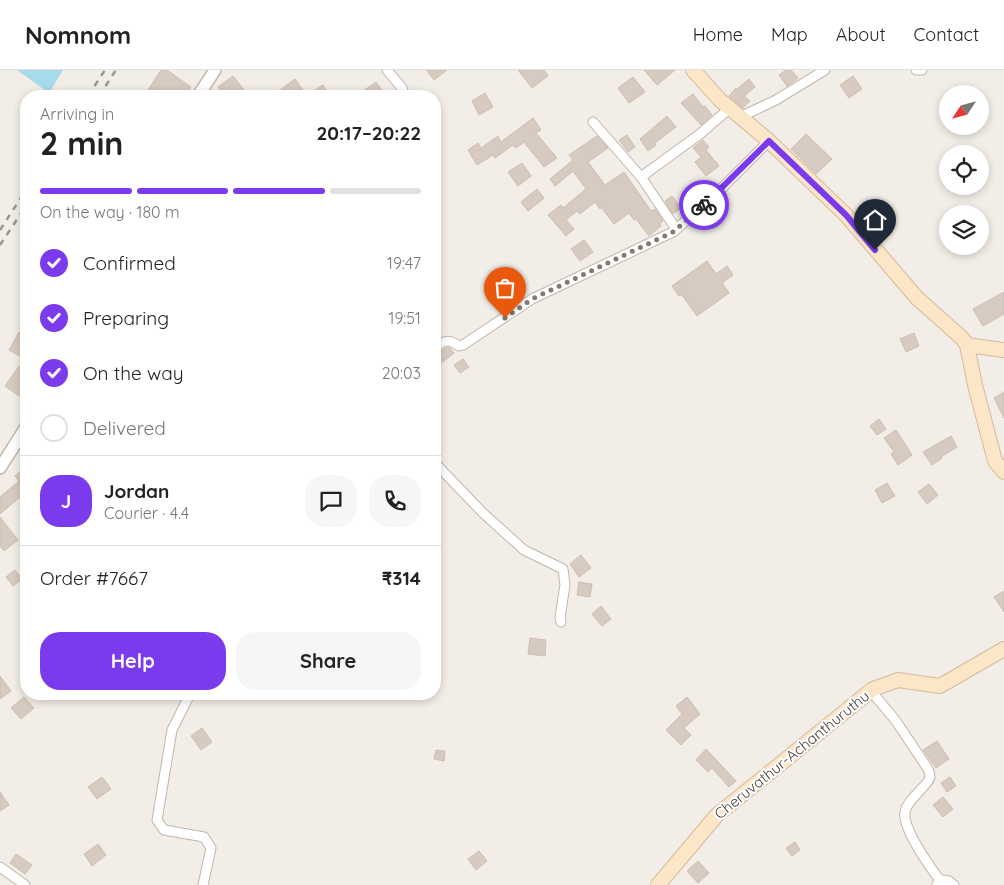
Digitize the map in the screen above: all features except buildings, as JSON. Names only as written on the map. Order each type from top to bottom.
[{"type":"main road","points":[[693,70],[713,93],[769,141],[846,215],[917,298],[962,338],[967,345],[974,385],[995,461],[1004,472]]},
{"type":"main road","points":[[967,345],[1004,350]]},
{"type":"main road","name":"Cheruvathur-Achanthuruthu","points":[[658,885],[717,815],[871,691],[898,680],[940,686],[1003,653]]},
{"type":"street","points":[[202,90],[215,70]]},
{"type":"street","points":[[387,70],[403,90]]},
{"type":"street","points":[[641,177],[700,134],[735,113],[776,100],[825,70]]},
{"type":"street","points":[[916,70],[922,70]]},
{"type":"street","points":[[593,122],[641,177],[676,229]]},
{"type":"street","points":[[441,343],[452,341],[459,346],[463,345],[532,299],[676,229],[712,198],[769,141]]},
{"type":"street","points":[[0,468],[20,436]]},
{"type":"street","points":[[441,469],[483,513],[524,550],[563,569],[565,585],[560,617],[561,622]]},
{"type":"street","points":[[871,691],[896,721],[928,769],[929,780],[914,796],[904,814],[914,840],[938,883],[943,880],[949,881],[954,885]]},
{"type":"street","points":[[187,700],[172,730],[157,820],[164,830],[204,837],[211,848],[203,885]]},
{"type":"street","points":[[0,868],[25,885]]},
{"type":"water","points":[[17,70],[63,70],[51,90],[45,90]]},
{"type":"railway","points":[[92,90],[105,70]]},
{"type":"railway","points":[[103,90],[116,70]]},
{"type":"railway","points":[[0,230],[20,199]]},
{"type":"railway","points":[[0,245],[20,215]]},
{"type":"way so far","points":[[505,318],[532,299],[673,232],[704,205]]},
{"type":"route","points":[[704,205],[769,141],[846,215],[875,250]]}]
